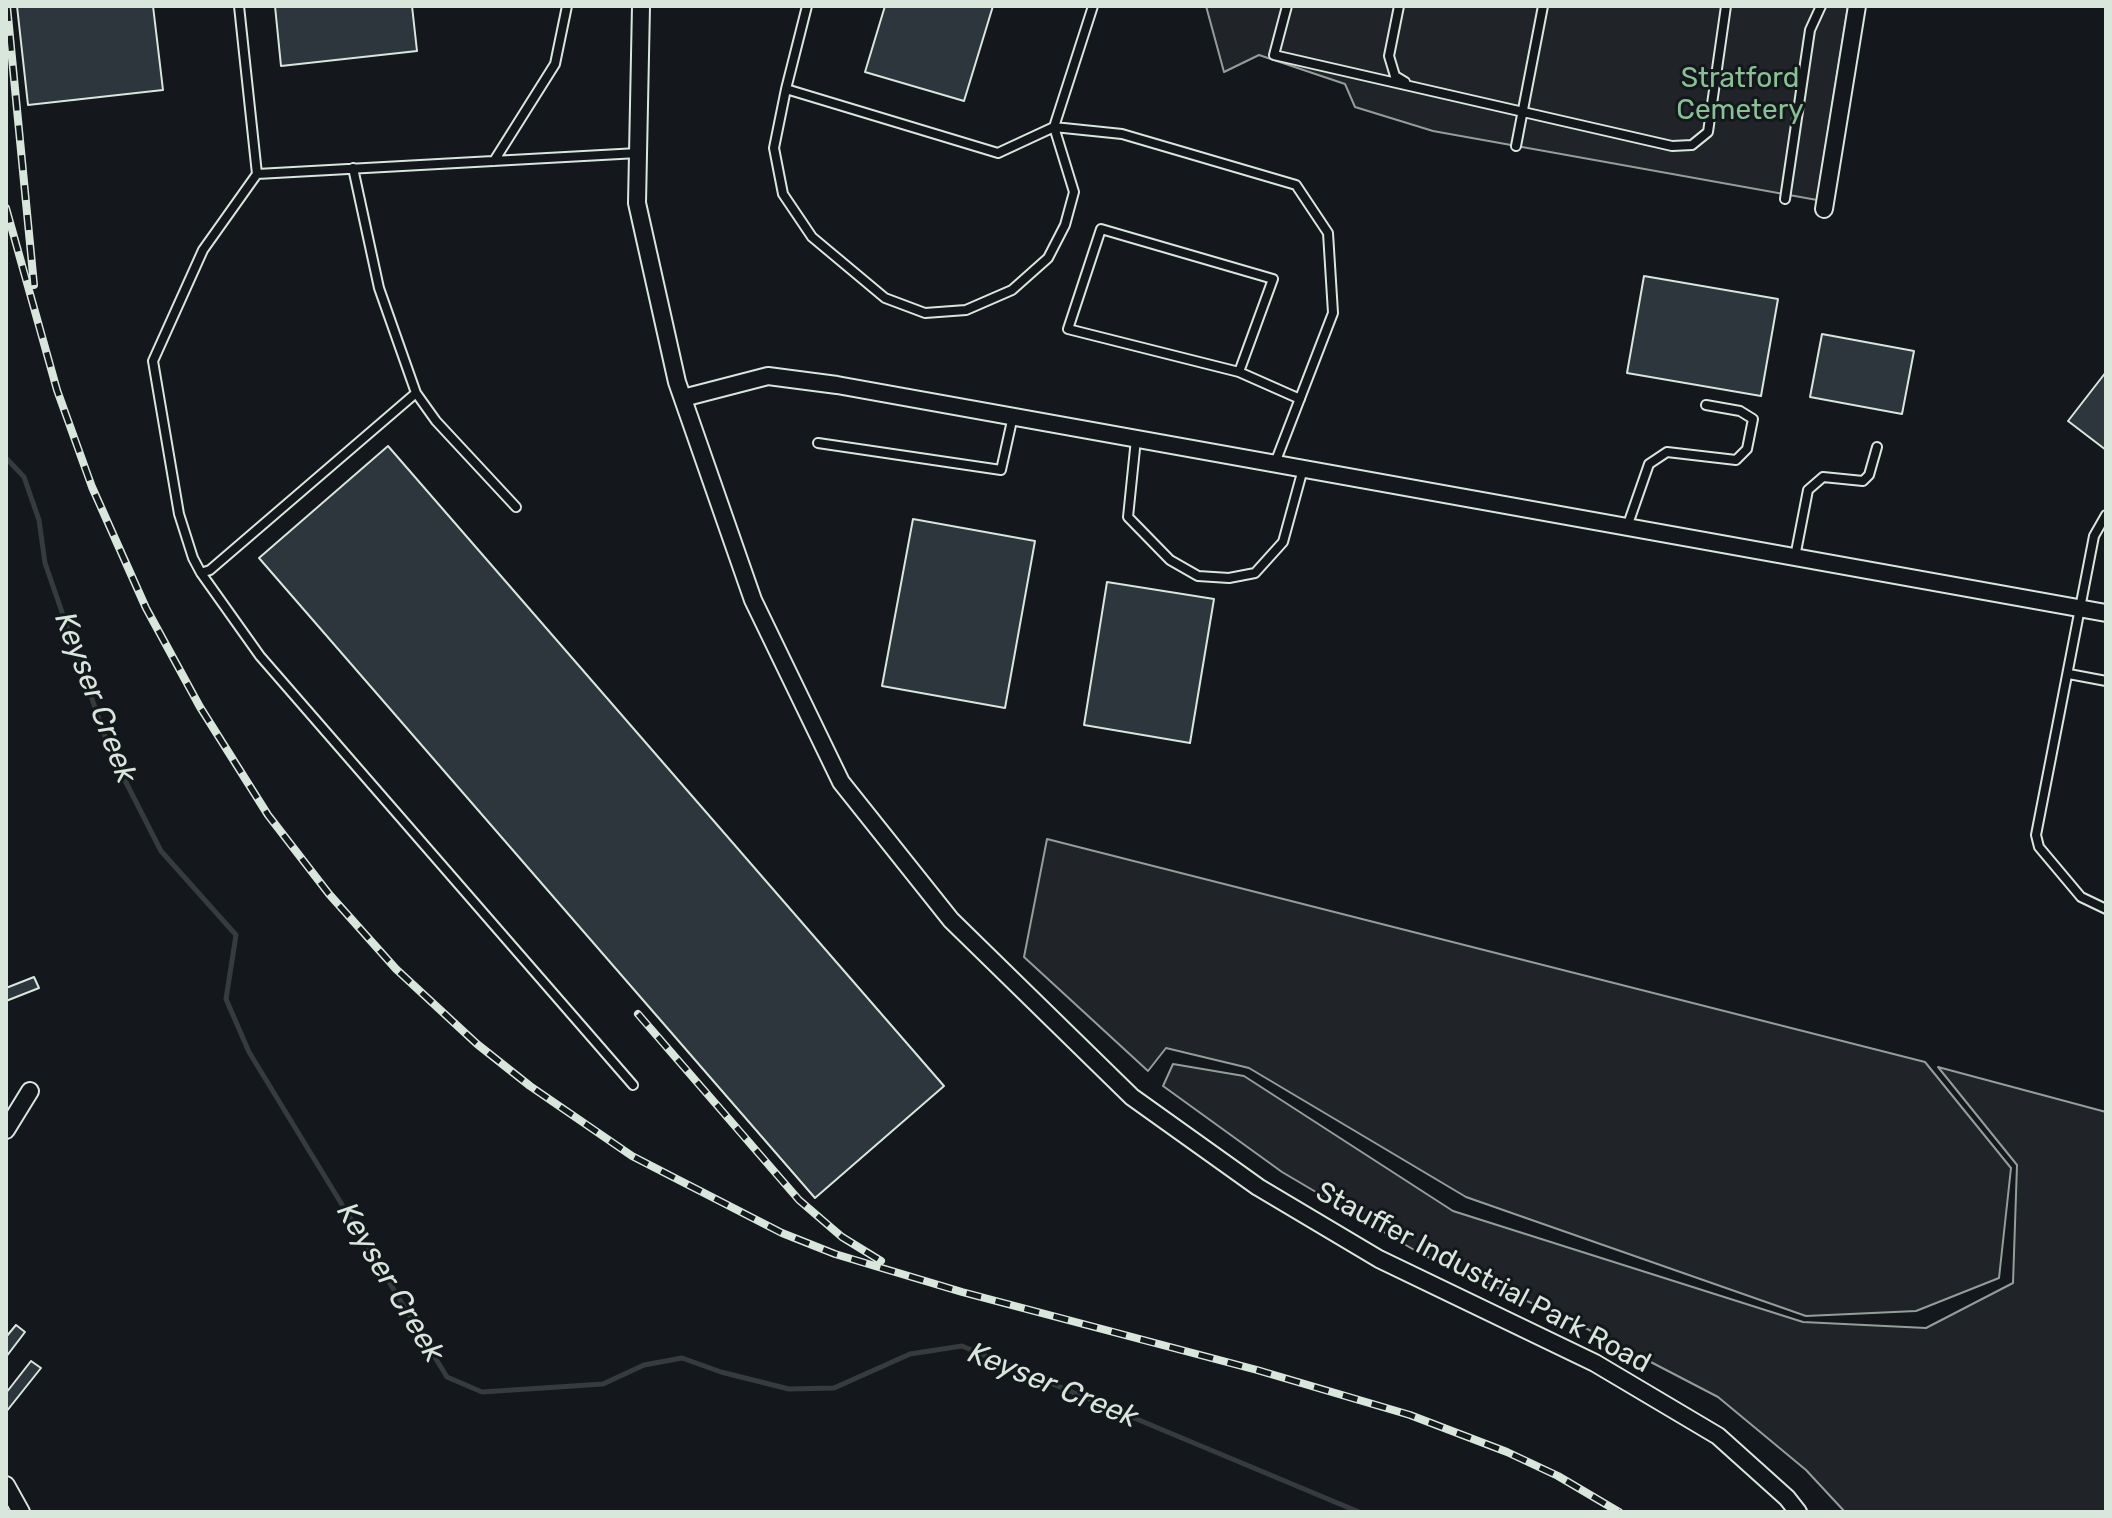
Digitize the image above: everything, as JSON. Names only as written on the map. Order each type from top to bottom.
[{"type":"street","name":"Stauffer Industrial Park Road","points":[[641,6],[637,203],[683,398],[753,600],[841,782],[951,920],[1132,1097],[1258,1187],[1379,1259],[1595,1363],[1704,1428],[1787,1498],[1798,1512]]},
{"type":"street","points":[[1824,209],[1857,6]]},
{"type":"street","points":[[683,398],[768,376],[1013,416],[2106,613]]},
{"type":"street","points":[[6,1130],[30,1091]]},
{"type":"street","points":[[6,1485],[21,1512]]},
{"type":"lane","points":[[239,6],[257,174],[203,250],[153,361],[179,514],[201,573],[260,656],[633,1085]]},
{"type":"lane","points":[[494,161],[555,64],[567,6]]},
{"type":"lane","points":[[807,6],[774,148],[783,194],[812,237],[885,298],[925,313],[966,310],[1012,290],[1048,258],[1065,225],[1074,192],[1054,127],[1093,6]]},
{"type":"lane","points":[[1287,6],[1274,55],[1672,146],[1692,145],[1708,132],[1726,6]]},
{"type":"lane","points":[[1399,6],[1389,56],[1395,76],[1409,85]]},
{"type":"lane","points":[[1516,146],[1543,6]]},
{"type":"lane","points":[[1785,199],[1810,30],[1821,6]]},
{"type":"lane","points":[[786,89],[998,153],[1054,127],[1122,134],[1296,185],[1328,233],[1333,313],[1275,463]]},
{"type":"lane","points":[[257,174],[638,153]]},
{"type":"lane","points":[[353,168],[379,288],[416,393],[436,421],[516,507]]},
{"type":"lane","points":[[1239,372],[1273,279],[1101,229],[1068,329],[1239,372],[1300,399]]},
{"type":"lane","points":[[201,573],[210,570],[416,393]]},
{"type":"lane","points":[[1627,527],[1649,464],[1667,452],[1736,460],[1747,449],[1753,419],[1740,411],[1706,405]]},
{"type":"lane","points":[[818,443],[1001,470],[1013,416]]},
{"type":"lane","points":[[1136,439],[1128,517],[1170,560],[1198,576],[1229,578],[1255,573],[1283,542],[1303,468]]},
{"type":"lane","points":[[1795,557],[1808,490],[1823,477],[1863,481],[1869,475],[1877,447]]},
{"type":"lane","points":[[2106,515],[2094,536],[2036,835],[2039,847],[2081,897],[2106,909]]},
{"type":"lane","points":[[2069,674],[2106,681]]},
{"type":"green space","name":"Stratford Cemetery","points":[[1206,6],[1848,6],[1817,200],[1433,131],[1355,107],[1345,84],[1259,55],[1224,72]]},
{"type":"green space","points":[[1047,839],[1925,1062],[2011,1168],[1999,1278],[1916,1311],[1806,1316],[1466,1197],[1249,1068],[1166,1048],[1148,1071],[1024,957]]},
{"type":"green space","points":[[1173,1064],[1244,1076],[1453,1211],[1803,1322],[1926,1328],[2013,1283],[2017,1165],[1938,1067],[2106,1112],[2106,1512],[1845,1512],[1806,1470],[1718,1397],[1572,1321],[1421,1254],[1282,1172],[1163,1086]]},
{"type":"building","points":[[17,6],[153,6],[163,90],[28,105]]},
{"type":"building","points":[[275,6],[412,6],[417,51],[281,66]]},
{"type":"building","points":[[885,6],[993,6],[964,101],[865,72]]},
{"type":"building","points":[[1644,276],[1778,299],[1761,396],[1627,373]]},
{"type":"building","points":[[1822,334],[1914,351],[1902,414],[1810,397]]},
{"type":"building","points":[[2106,372],[2106,450],[2068,421]]},
{"type":"building","points":[[388,446],[944,1086],[815,1198],[259,558]]},
{"type":"building","points":[[913,519],[1035,541],[1005,708],[882,686]]},
{"type":"building","points":[[1107,582],[1214,599],[1190,743],[1084,725]]},
{"type":"building","points":[[34,977],[39,988],[6,1001],[6,988]]},
{"type":"building","points":[[16,1325],[25,1332],[6,1357],[6,1337]]},
{"type":"building","points":[[31,1361],[41,1368],[6,1412],[6,1393]]},
{"type":"waterway","name":"Keyser Creek","points":[[6,458],[24,477],[39,520],[45,563],[110,751],[161,851],[236,935],[226,999],[249,1052],[447,1377],[482,1392],[603,1384],[644,1365],[682,1358],[721,1372],[789,1389],[834,1388],[910,1354],[962,1346],[1359,1512]]},
{"type":"railway","points":[[7,6],[34,285]]},
{"type":"railway","points":[[6,208],[57,390],[92,487],[146,608],[200,707],[268,815],[329,894],[396,969],[477,1044],[530,1086],[632,1156],[782,1233],[835,1254],[962,1292],[1257,1370],[1410,1415],[1507,1452],[1558,1476],[1619,1512]]},
{"type":"railway","points":[[638,1014],[799,1200],[842,1237],[881,1261]]}]
